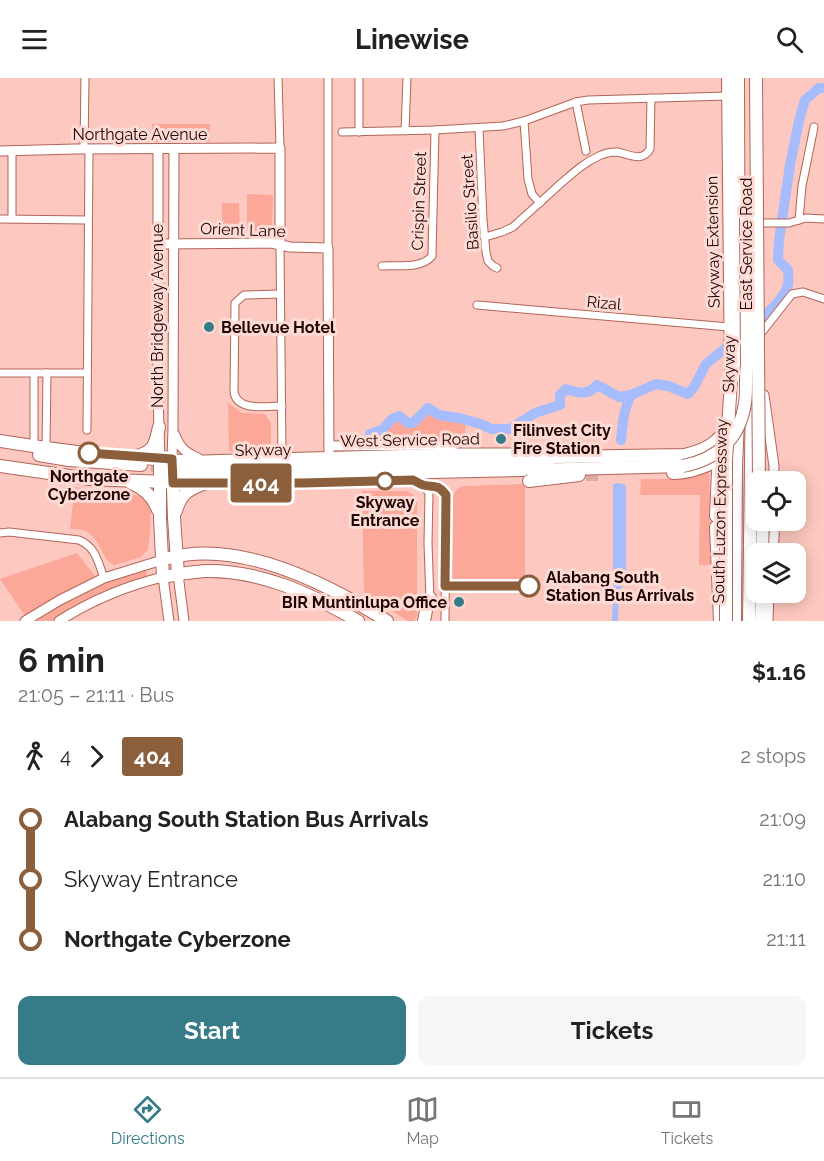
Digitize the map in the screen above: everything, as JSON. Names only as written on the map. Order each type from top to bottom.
[{"type":"highway","name":"Skyway Extension","points":[[726,621],[726,460],[731,381],[728,78]]},
{"type":"highway","name":"South Luzon Expressway","points":[[735,621],[739,349],[734,327],[741,78]]},
{"type":"highway","name":"Skyway","points":[[184,471],[253,476],[440,468],[527,468],[683,461],[714,448],[730,432],[741,402],[741,78]]},
{"type":"highway","name":"South Luzon Expressway","points":[[749,621],[752,401],[759,332],[752,314],[751,78]]},
{"type":"highway","points":[[758,78],[761,471]]},
{"type":"highway","points":[[720,621],[716,521],[718,471],[739,398]]},
{"type":"highway","points":[[752,401],[763,463],[762,471]]},
{"type":"highway","points":[[527,468],[557,457],[684,455],[711,446],[731,424]]},
{"type":"highway","points":[[0,441],[133,457],[151,450],[155,445],[159,427]]},
{"type":"highway","points":[[0,449],[161,471]]},
{"type":"highway","points":[[382,456],[426,458],[440,468],[418,483]]},
{"type":"highway","points":[[133,457],[161,471],[174,518],[178,574]]},
{"type":"highway","points":[[0,459],[71,469],[161,471]]},
{"type":"highway","points":[[527,468],[592,475],[678,473],[701,468],[720,459]]},
{"type":"highway","points":[[0,466],[69,477],[127,482],[142,489],[150,496],[158,508],[160,519]]},
{"type":"highway","points":[[127,482],[161,471]]},
{"type":"highway","points":[[161,471],[160,519],[163,577],[205,571],[244,574],[270,580],[310,595],[358,621]]},
{"type":"highway","points":[[174,518],[177,505],[184,494],[189,489],[205,483]]},
{"type":"highway","points":[[162,560],[176,556],[218,555],[240,557],[281,568],[327,587],[387,621]]},
{"type":"highway","points":[[424,621],[430,598]]},
{"type":"highway","points":[[760,603],[760,621]]},
{"type":"main road","name":"West Service Road","points":[[161,471],[203,460],[460,453],[649,452],[693,449],[709,441],[722,427],[725,416],[729,393],[729,338],[734,327],[728,78]]},
{"type":"main road","name":"East Service Road","points":[[758,78],[762,304],[759,332],[764,404],[774,471]]},
{"type":"main road","name":"North Bridgeway Avenue","points":[[161,471],[173,429],[174,148]]},
{"type":"main road","name":"Northgate Avenue","points":[[0,151],[280,148]]},
{"type":"main road","points":[[280,148],[280,244]]},
{"type":"main road","name":"North Bridgeway Avenue","points":[[158,149],[161,471]]},
{"type":"main road","name":"Orient Lane","points":[[158,244],[271,243],[290,247],[327,248]]},
{"type":"main road","points":[[327,248],[329,457]]},
{"type":"main road","points":[[173,429],[183,450],[203,460]]},
{"type":"main road","points":[[329,446],[437,445],[460,453]]},
{"type":"main road","points":[[161,471],[205,483],[418,483]]},
{"type":"main road","points":[[25,621],[104,578],[162,560]]},
{"type":"main road","points":[[178,574],[184,621]]},
{"type":"main road","points":[[59,621],[88,603],[143,582],[163,577],[169,621]]},
{"type":"main road","points":[[768,621],[769,603]]},
{"type":"street","points":[[85,78],[88,220],[87,430]]},
{"type":"street","points":[[278,78],[280,148]]},
{"type":"street","points":[[327,248],[328,78]]},
{"type":"street","points":[[359,78],[359,132]]},
{"type":"street","points":[[405,131],[407,78]]},
{"type":"street","points":[[342,132],[435,130],[512,125],[576,102],[588,100],[728,96]]},
{"type":"street","points":[[485,237],[513,227],[581,166],[597,156],[617,152],[634,157],[643,157],[647,154],[650,149],[651,98]]},
{"type":"street","points":[[576,102],[586,151]]},
{"type":"street","points":[[524,122],[528,179],[532,194],[540,203]]},
{"type":"street","points":[[799,220],[802,186],[814,127]]},
{"type":"street","name":"Basilio Street","points":[[479,128],[486,252],[488,261],[498,268]]},
{"type":"street","name":"Crispin Street","points":[[382,266],[419,265],[428,261],[432,256],[435,130]]},
{"type":"street","points":[[12,151],[12,219]]},
{"type":"street","points":[[761,223],[786,223],[806,218],[824,219]]},
{"type":"street","points":[[0,219],[88,220]]},
{"type":"street","points":[[280,244],[282,458]]},
{"type":"street","points":[[759,332],[792,294],[803,292],[824,299]]},
{"type":"street","points":[[280,294],[244,295],[235,303],[234,392],[240,403],[245,405],[282,406]]},
{"type":"street","name":"Rizal","points":[[477,306],[734,327]]},
{"type":"street","points":[[0,373],[87,373]]},
{"type":"street","points":[[40,447],[47,373]]},
{"type":"street","points":[[34,374],[40,447]]},
{"type":"street","points":[[418,483],[435,485],[446,495],[445,621]]},
{"type":"street","points":[[418,483],[429,493],[430,621]]},
{"type":"street","points":[[0,532],[79,540],[91,547],[104,578]]},
{"type":"shaded area","points":[[152,124],[210,124],[210,142],[152,142]]},
{"type":"shaded area","points":[[247,194],[273,195],[272,231],[247,231]]},
{"type":"shaded area","points":[[222,203],[239,203],[240,231],[222,231]]},
{"type":"shaded area","points":[[228,403],[242,413],[265,414],[271,423],[271,451],[229,451]]},
{"type":"shaded area","points":[[429,410],[440,418],[465,422],[466,446],[360,447],[382,434],[396,418],[408,424],[416,424]]},
{"type":"shaded area","points":[[709,469],[711,565],[699,565],[700,495],[640,495],[641,479],[680,479],[696,476]]},
{"type":"shaded area","points":[[525,484],[525,582],[452,582],[453,499],[456,490],[465,486]]},
{"type":"shaded area","points":[[75,487],[141,496],[151,508],[148,549],[141,557],[114,565],[106,558],[90,534],[82,530],[70,529]]},
{"type":"shaded area","points":[[362,491],[407,491],[414,495],[417,501],[417,616],[414,621],[408,621],[364,594]]},
{"type":"shaded area","points":[[77,553],[95,576],[26,617],[0,579]]},
{"type":"shaded area","points":[[146,569],[147,577],[114,588],[52,621],[32,621],[88,591]]},
{"type":"water","points":[[613,484],[626,485],[626,578],[619,594],[618,621],[612,621]]},
{"type":"waterway","points":[[753,325],[778,302],[788,285],[788,270],[778,260],[790,165],[805,100],[819,88],[824,88]]},
{"type":"waterway","points":[[370,434],[382,430],[392,419],[399,416],[408,423],[413,423],[428,408],[439,415],[459,418],[491,429],[510,429],[535,413],[560,405],[560,395],[566,389],[587,392],[597,385],[619,397],[631,395],[656,384],[688,394],[706,364],[734,341]]},
{"type":"waterway","points":[[621,440],[625,412],[631,395]]},
{"type":"tunnel","points":[[151,466],[183,467]]},
{"type":"tunnel","points":[[586,475],[598,475]]},
{"type":"bus line","name":"404","points":[[89,453],[172,459],[173,483],[413,480],[423,485],[435,485],[446,495],[445,586],[529,586]]},
{"type":"place","name":"Bellevue Hotel","points":[[209,327]]},
{"type":"place","name":"Filinvest City Fire Station","points":[[501,439]]},
{"type":"place","name":"Northgate Cyberzone","points":[[89,453]]},
{"type":"place","name":"Skyway Entrance","points":[[385,481]]},
{"type":"place","name":"Alabang South Station Bus Arrivals","points":[[529,586]]},
{"type":"place","name":"BIR Muntinlupa Office","points":[[459,602]]}]
